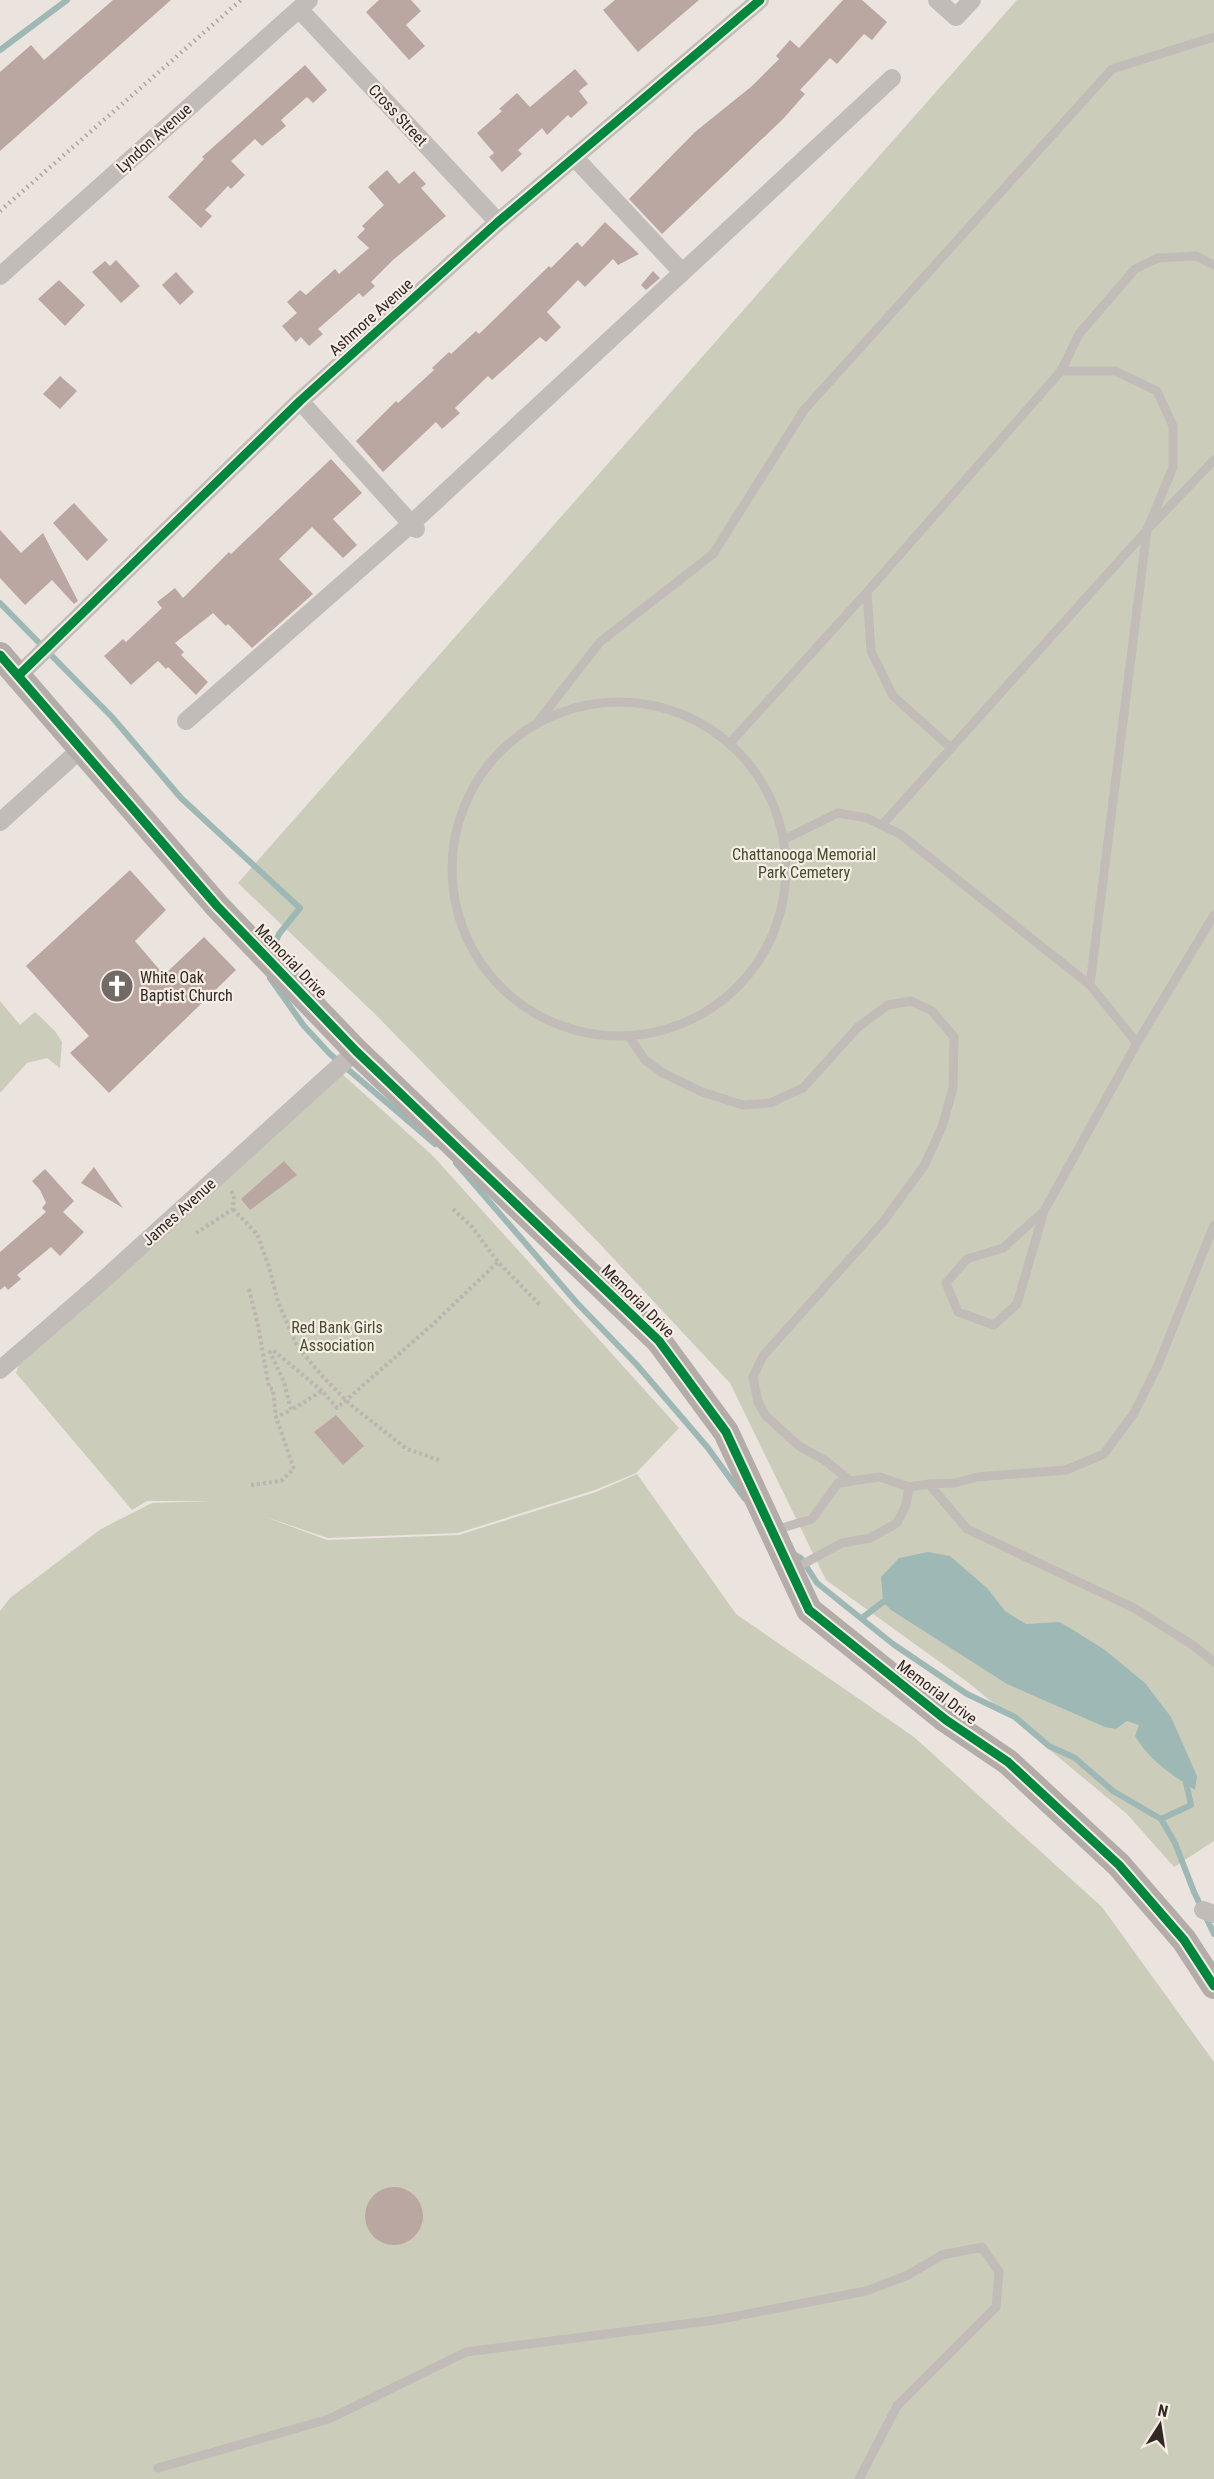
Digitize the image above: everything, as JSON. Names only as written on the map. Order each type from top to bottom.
[{"type":"street","name":"Ashmore Avenue","points":[[19,675],[300,401],[498,222],[760,0]]},
{"type":"street","points":[[937,0],[956,16],[972,0]]},
{"type":"street","name":"Cross Street","points":[[304,4],[498,222]]},
{"type":"street","name":"Lyndon Avenue","points":[[0,276],[304,4]]},
{"type":"street","points":[[186,721],[414,526],[682,272],[892,78]]},
{"type":"street","points":[[574,158],[682,272]]},
{"type":"street","points":[[300,401],[414,526]]},
{"type":"street","name":"Memorial Drive","points":[[0,655],[217,906],[356,1051],[659,1341],[726,1432],[810,1610],[946,1720],[1008,1762],[1119,1865],[1184,1940],[1214,1986]]},
{"type":"street","points":[[0,822],[82,748]]},
{"type":"street","name":"James Avenue","points":[[0,1370],[356,1051]]},
{"type":"lane","points":[[540,719],[586,703],[634,701],[682,713],[730,743],[763,782],[784,838],[786,895],[767,949],[732,994],[683,1024],[630,1038],[563,1028],[507,995],[467,943],[450,881],[458,816],[489,760],[540,719],[600,642],[713,554],[804,410],[1112,69],[1214,37]]},
{"type":"lane","points":[[730,743],[867,592],[1061,371],[1078,334],[1135,269],[1158,258],[1196,256],[1214,265]]},
{"type":"lane","points":[[1061,371],[1115,371],[1157,391],[1173,426],[1173,467],[1147,530],[1090,985]]},
{"type":"lane","points":[[882,825],[1147,530],[1214,460]]},
{"type":"lane","points":[[867,592],[871,651],[893,696],[951,748]]},
{"type":"lane","points":[[784,838],[838,813],[867,818],[900,834],[1090,985],[1137,1043]]},
{"type":"lane","points":[[1044,1210],[1003,1248],[967,1259],[946,1283],[958,1312],[994,1325],[1017,1304],[1044,1210],[1137,1043],[1214,915]]},
{"type":"lane","points":[[630,1038],[645,1060],[663,1073],[702,1092],[743,1105],[770,1103],[803,1088],[858,1027],[888,1005],[911,1001],[932,1011],[954,1037],[953,1088],[942,1127],[924,1167],[883,1222],[763,1356],[753,1377],[758,1402],[766,1416],[799,1446],[826,1461],[849,1480]]},
{"type":"lane","points":[[772,1530],[812,1519],[838,1483],[849,1480],[880,1477],[909,1487],[955,1484],[977,1477],[1066,1470],[1104,1454],[1134,1413],[1158,1365],[1214,1225]]},
{"type":"lane","points":[[929,1484],[967,1529],[1134,1608],[1194,1646],[1214,1662]]},
{"type":"lane","points":[[791,1571],[842,1543],[870,1538],[897,1522],[906,1505],[909,1487]]},
{"type":"lane","points":[[158,2468],[329,2420],[466,2352],[716,2320],[866,2291],[908,2275],[942,2255],[982,2247],[999,2272],[996,2307],[897,2406],[859,2479]]},
{"type":"path","points":[[220,1174],[234,1196],[233,1209],[257,1234],[269,1266],[278,1302],[297,1346],[346,1400],[407,1449],[439,1460]]},
{"type":"path","points":[[196,1233],[233,1209]]},
{"type":"path","points":[[453,1209],[472,1227],[498,1262],[540,1305]]},
{"type":"path","points":[[291,1410],[284,1382],[270,1352],[273,1350],[322,1391],[336,1408],[431,1326],[498,1262]]},
{"type":"path","points":[[249,1289],[258,1324],[269,1388],[273,1389],[276,1417],[294,1469],[281,1481],[251,1485]]},
{"type":"path","points":[[276,1417],[322,1391]]},
{"type":"green space","name":"Chattanooga Memorial Park Cemetery","points":[[1017,0],[1214,0],[1214,1841],[1174,1867],[1127,1814],[969,1683],[826,1580],[730,1383],[599,1243],[374,1013],[238,883]]},
{"type":"green space","points":[[0,1001],[20,1025],[35,1012],[55,1031],[62,1042],[60,1068],[47,1058],[27,1063],[0,1093]]},
{"type":"green space","name":"Red Bank Girls Association","points":[[341,1073],[433,1156],[679,1428],[636,1473],[595,1490],[458,1533],[328,1538],[263,1516],[327,1540],[459,1535],[596,1492],[637,1474],[736,1614],[914,1737],[1102,1907],[1214,2062],[1214,2479],[0,2479],[0,1611],[10,1598],[101,1529],[152,1503],[212,1501],[147,1501],[132,1510],[16,1373],[20,1361]]},
{"type":"water","points":[[928,1552],[950,1556],[987,1588],[1005,1611],[1026,1624],[1059,1622],[1105,1650],[1145,1683],[1171,1717],[1197,1776],[1195,1790],[1170,1773],[1147,1752],[1135,1736],[1139,1725],[1127,1721],[1116,1729],[1105,1727],[1007,1684],[891,1610],[883,1602],[881,1577],[899,1558]]},
{"type":"building","points":[[113,0],[171,0],[0,151],[0,72],[31,45],[44,60]]},
{"type":"building","points":[[379,0],[411,0],[421,11],[406,25],[425,46],[409,60],[366,12]]},
{"type":"building","points":[[615,0],[699,0],[638,52],[603,10]]},
{"type":"building","points":[[843,0],[862,0],[887,22],[872,40],[864,34],[837,64],[830,58],[800,90],[805,94],[783,119],[662,234],[629,199],[695,132],[752,86],[779,59],[776,56],[790,40],[799,48]]},
{"type":"building","points":[[305,65],[327,90],[313,103],[307,97],[281,120],[286,126],[262,146],[255,139],[231,161],[245,175],[231,189],[228,186],[205,210],[212,216],[201,228],[168,197],[204,159],[202,157]]},
{"type":"building","points":[[575,69],[588,84],[579,91],[588,103],[571,118],[568,115],[547,135],[542,128],[518,150],[522,154],[502,172],[489,157],[494,153],[477,133],[502,111],[499,109],[517,93],[530,107]]},
{"type":"building","points":[[387,170],[399,184],[414,171],[426,184],[421,188],[446,216],[393,260],[371,282],[375,286],[363,297],[359,293],[318,329],[323,334],[309,346],[301,337],[296,342],[282,326],[297,313],[287,302],[300,290],[306,295],[335,269],[339,274],[369,248],[357,237],[365,229],[362,226],[384,205],[368,187]]},
{"type":"building","points":[[605,222],[639,254],[618,265],[613,259],[585,287],[578,280],[547,312],[561,327],[546,342],[540,337],[492,380],[488,376],[455,408],[460,413],[442,429],[436,422],[383,472],[356,441],[396,401],[398,403],[434,370],[432,368],[449,352],[451,354],[476,331],[479,334],[549,266],[551,268],[577,242],[582,247]]},
{"type":"building","points":[[116,260],[140,286],[121,303],[92,272],[105,261],[110,266]]},
{"type":"building","points":[[653,271],[660,278],[646,290],[641,285]]},
{"type":"building","points":[[176,272],[194,292],[180,305],[162,285]]},
{"type":"building","points":[[59,280],[85,305],[65,326],[38,299]]},
{"type":"building","points":[[60,376],[77,391],[60,409],[43,394]]},
{"type":"building","points":[[331,459],[362,493],[333,519],[357,545],[343,558],[312,527],[279,559],[313,594],[252,648],[228,624],[226,626],[213,613],[175,643],[184,652],[181,655],[208,682],[196,695],[168,667],[166,669],[158,661],[131,685],[104,656],[123,639],[126,642],[162,608],[157,602],[175,588],[183,598],[229,552],[231,554]]},
{"type":"building","points":[[74,503],[108,540],[87,561],[53,523]]},
{"type":"building","points":[[0,530],[21,553],[43,533],[78,601],[74,604],[52,580],[25,605],[0,578]]},
{"type":"building","points":[[130,870],[166,910],[135,941],[164,975],[204,937],[236,970],[109,1093],[70,1053],[89,1036],[26,966]]},
{"type":"building","points":[[284,1161],[297,1175],[250,1210],[241,1199]]},
{"type":"building","points":[[94,1167],[123,1208],[81,1183]]},
{"type":"building","points":[[45,1169],[74,1201],[63,1212],[84,1232],[60,1256],[51,1247],[17,1275],[21,1279],[8,1290],[5,1286],[0,1290],[0,1252],[46,1212],[42,1208],[46,1203],[40,1190],[32,1181]]},
{"type":"building","points":[[336,1415],[364,1446],[343,1465],[314,1432]]},
{"type":"building","points":[[388,2187],[400,2187],[415,2195],[423,2210],[423,2222],[415,2237],[400,2245],[388,2245],[373,2237],[365,2222],[365,2210],[373,2195]]},
{"type":"waterway","points":[[0,50],[67,0]]},
{"type":"waterway","points":[[0,603],[112,717],[181,798],[300,908],[279,934],[271,953]]},
{"type":"waterway","points":[[270,978],[304,1026],[330,1054],[435,1144]]},
{"type":"waterway","points":[[456,1163],[577,1303],[637,1365],[708,1448],[745,1499]]},
{"type":"waterway","points":[[792,1553],[801,1558],[817,1583],[893,1644],[967,1694],[1015,1717],[1049,1746],[1075,1758],[1113,1791],[1161,1819],[1175,1843],[1194,1892],[1214,1934]]},
{"type":"waterway","points":[[862,1618],[883,1602],[889,1601]]},
{"type":"waterway","points":[[1161,1819],[1191,1805],[1185,1778]]},
{"type":"railway","points":[[0,211],[241,0]]},
{"type":"cycle path","points":[[19,675],[300,401],[498,222],[760,0]]},
{"type":"cycle path","points":[[0,655],[217,906],[356,1051],[659,1341],[726,1432],[809,1610],[946,1720],[1008,1762],[1119,1865],[1184,1940],[1214,1986]]},
{"type":"place","name":"White Oak Baptist Church","points":[[117,986]]}]
